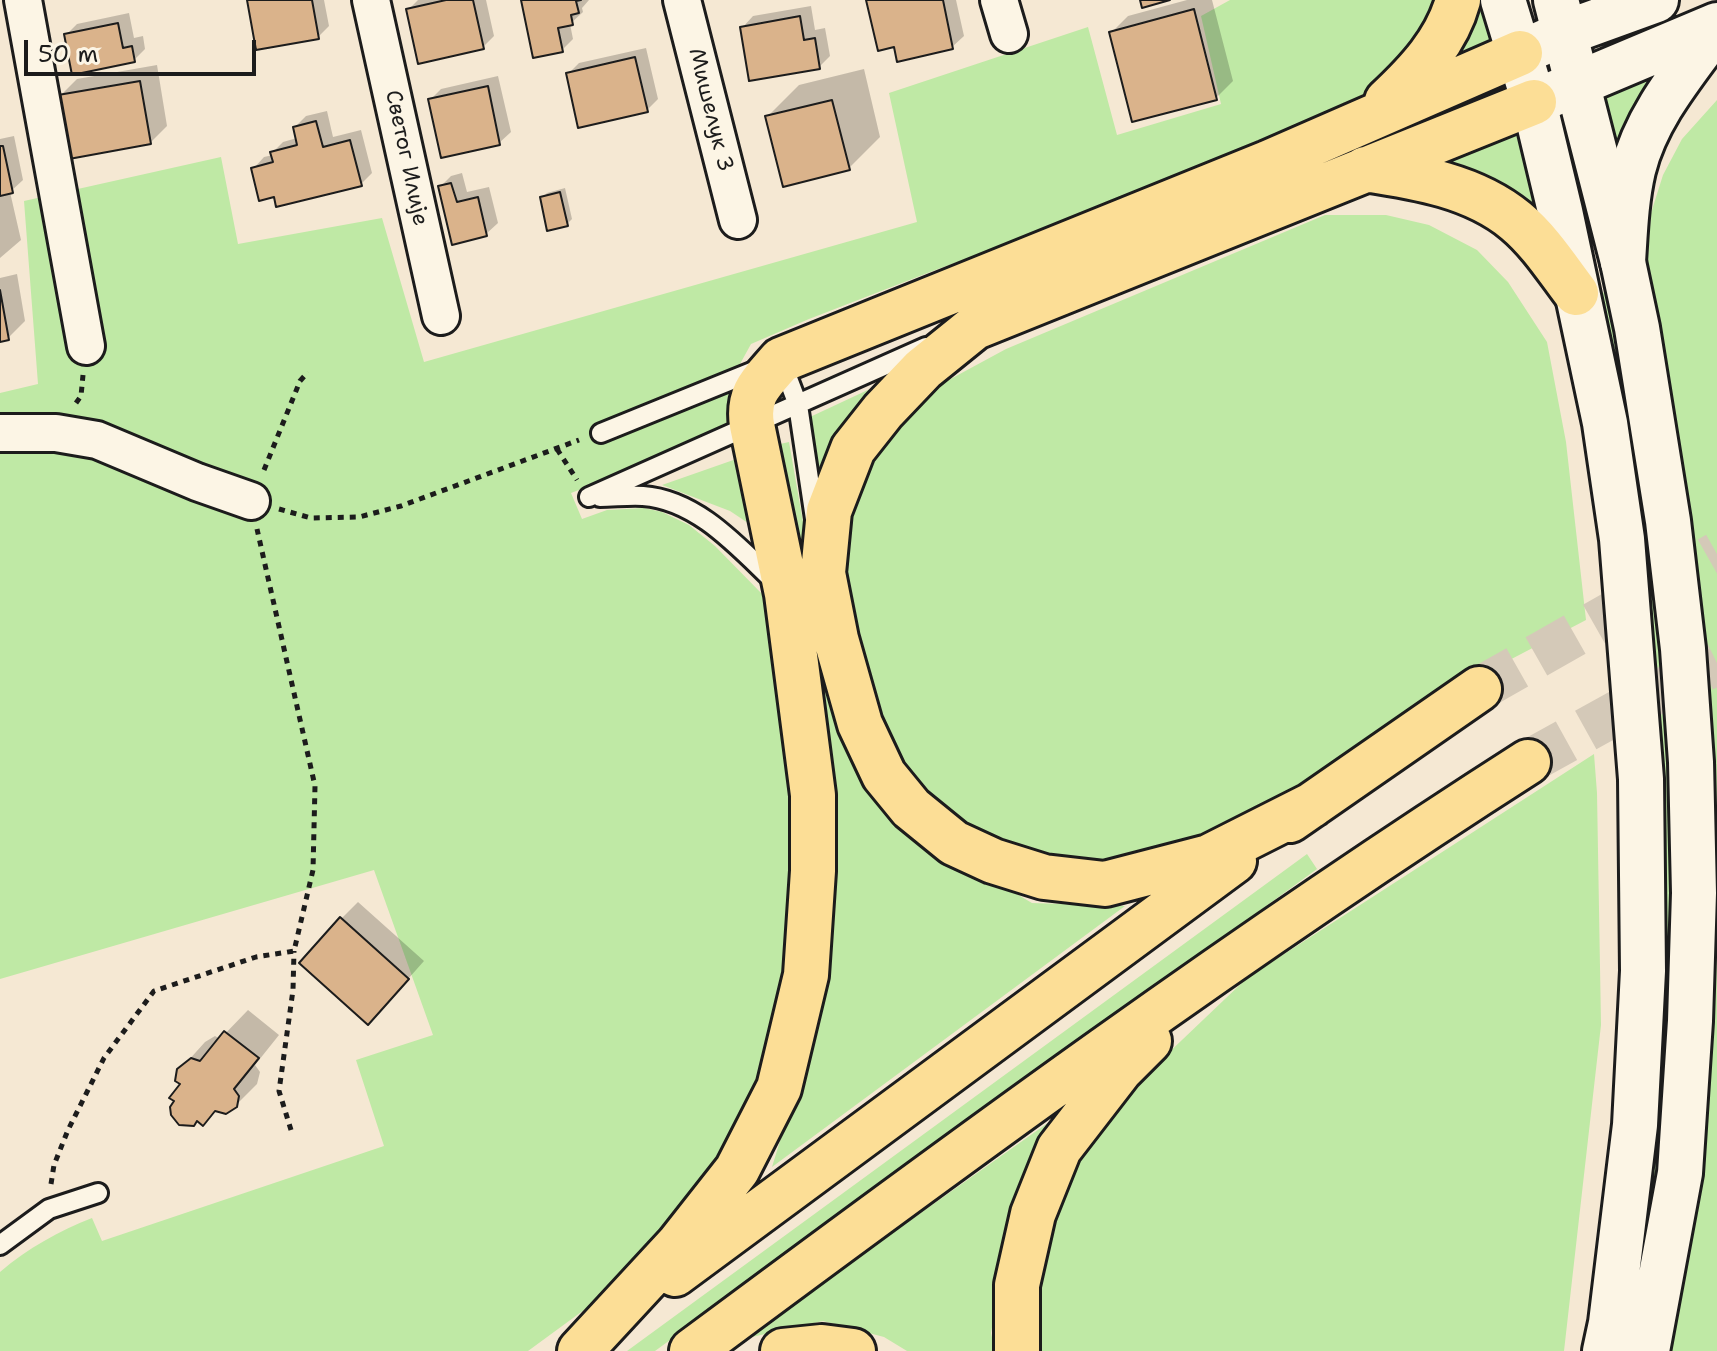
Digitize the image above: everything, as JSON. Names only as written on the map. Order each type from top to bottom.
[{"type":"highway","points":[[1366,121],[1438,46],[1458,0]]},
{"type":"highway","points":[[1312,805],[1209,857],[1105,884],[1044,877],[993,861],[954,843],[911,808],[884,775],[860,724],[836,639],[805,584],[752,425],[750,411],[754,391],[781,360],[1366,121],[1520,53]]},
{"type":"highway","points":[[580,1351],[678,1245],[737,1170],[779,1088],[806,975],[813,871],[805,584],[853,449],[883,411],[923,369],[975,327],[1534,102]]},
{"type":"highway","points":[[1365,169],[1417,177],[1488,201],[1517,221],[1541,246],[1576,293]]},
{"type":"highway","points":[[580,1351],[681,1270],[1118,944],[1479,689]]},
{"type":"highway","points":[[692,1351],[973,1141],[1360,871],[1528,762]]},
{"type":"highway","points":[[1017,1351],[1017,1285],[1033,1214],[1059,1149],[1120,1070],[1228,964]]},
{"type":"highway","points":[[783,1351],[822,1347],[853,1351]]},
{"type":"street","points":[[23,0],[86,346]]},
{"type":"street","name":"Светог Илије","points":[[371,0],[441,316]]},
{"type":"street","name":"Мишелук 3","points":[[682,0],[738,220]]},
{"type":"street","points":[[999,0],[1009,34]]},
{"type":"street","points":[[1503,0],[1534,102],[1605,423],[1622,539],[1641,779],[1643,971],[1636,1110],[1613,1308],[1605,1351]]},
{"type":"street","points":[[1520,53],[1561,16],[1656,0]]},
{"type":"street","points":[[1561,16],[1637,328],[1668,521],[1683,649],[1692,776],[1694,893],[1680,1173],[1650,1344]]},
{"type":"street","points":[[1534,102],[1717,26]]},
{"type":"street","points":[[1623,262],[1633,168],[1647,131],[1717,26]]},
{"type":"street","points":[[0,433],[56,433],[97,440],[251,501]]},
{"type":"lane","points":[[805,584],[692,511],[668,501],[644,496],[589,497],[975,327]]},
{"type":"lane","points":[[601,433],[781,360],[798,405],[805,584]]},
{"type":"lane","points":[[0,1245],[49,1209],[98,1193]]},
{"type":"path","points":[[56,433],[81,396],[86,346]]},
{"type":"path","points":[[291,1130],[279,1091],[293,990],[294,951],[313,870],[315,786],[251,501],[300,381],[308,372]]},
{"type":"path","points":[[251,501],[311,518],[359,517],[401,506],[601,433]]},
{"type":"path","points":[[49,1209],[54,1165],[68,1130],[104,1058],[154,991],[256,957],[294,951]]},
{"type":"green space","points":[[1230,0],[1434,0],[1409,58],[1333,127],[938,269],[751,344],[734,375],[732,430],[571,493],[582,519],[607,510],[644,508],[662,512],[689,525],[715,546],[765,597],[798,801],[788,971],[758,1086],[718,1164],[614,1288],[528,1351],[0,1351],[0,1272],[22,1255],[56,1234],[92,1218],[102,1241],[384,1146],[356,1060],[433,1035],[374,870],[0,979],[0,393],[38,384],[24,201],[221,157],[238,244],[382,218],[424,362],[917,222],[889,93],[1088,27],[1117,135],[1221,104],[1201,16]]},
{"type":"green space","points":[[1473,0],[1482,0],[1501,41],[1443,63]]},
{"type":"green space","points":[[1667,70],[1621,165],[1605,96]]},
{"type":"green space","points":[[1717,100],[1717,1351],[1667,1351],[1687,516],[1647,270],[1651,213],[1663,175],[1682,139]]},
{"type":"green space","points":[[1518,132],[1548,230],[1497,182],[1428,162]]},
{"type":"green space","points":[[1325,215],[1386,215],[1429,225],[1477,250],[1508,282],[1547,342],[1566,442],[1586,620],[1458,687],[1305,790],[1199,847],[1099,870],[995,846],[920,796],[874,721],[837,574],[843,513],[864,459],[898,418],[945,382],[1006,349]]},
{"type":"green space","points":[[1610,291],[1650,535],[1675,813],[1671,1058],[1642,1302],[1623,1351],[1660,1057],[1597,294]]},
{"type":"green space","points":[[902,374],[819,489],[810,417]]},
{"type":"green space","points":[[789,442],[838,722],[964,863],[1032,903],[1125,906],[772,1167],[827,988],[835,858],[821,732],[771,446]]},
{"type":"green space","points":[[742,457],[757,529],[730,511],[662,485]]},
{"type":"green space","points":[[1594,754],[1601,1025],[1564,1351],[1035,1351],[1033,1331],[1046,1227],[1077,1162],[1139,1081],[1247,978]]},
{"type":"green space","points":[[1307,854],[1317,869],[655,1351],[627,1351]]},
{"type":"green space","points":[[1066,1110],[1006,1248],[991,1333],[995,1351],[907,1351],[884,1337],[823,1321],[743,1339]]},
{"type":"building","points":[[247,0],[312,0],[319,39],[256,50]]},
{"type":"building","points":[[446,0],[473,0],[484,49],[418,64],[406,9]]},
{"type":"building","points":[[521,0],[581,0],[576,1],[579,13],[571,15],[573,25],[558,28],[563,52],[533,58]]},
{"type":"building","points":[[866,0],[943,0],[953,49],[897,62],[894,47],[878,51]]},
{"type":"building","points":[[1140,0],[1170,0],[1142,8]]},
{"type":"building","points":[[1194,9],[1217,100],[1132,122],[1109,32]]},
{"type":"building","points":[[800,16],[804,40],[815,38],[820,69],[749,81],[740,27]]},
{"type":"building","points":[[118,23],[123,48],[132,46],[135,62],[72,75],[64,34]]},
{"type":"building","points":[[635,57],[648,112],[578,128],[566,73]]},
{"type":"building","points":[[140,81],[151,144],[69,159],[58,95]]},
{"type":"building","points":[[488,86],[500,145],[441,158],[428,99]]},
{"type":"building","points":[[832,100],[850,170],[783,187],[765,116]]},
{"type":"building","points":[[316,121],[323,147],[350,140],[362,186],[276,207],[274,197],[259,201],[251,168],[273,162],[270,152],[297,145],[293,127]]},
{"type":"building","points":[[0,146],[3,146],[13,193],[0,196]]},
{"type":"building","points":[[451,183],[457,202],[478,197],[487,236],[452,245],[438,186]]},
{"type":"building","points":[[560,192],[568,226],[547,231],[540,197]]},
{"type":"building","points":[[0,290],[9,340],[0,342]]},
{"type":"building","points":[[340,917],[409,979],[368,1025],[299,963]]},
{"type":"building","points":[[224,1031],[259,1058],[234,1089],[239,1096],[237,1107],[226,1114],[215,1111],[203,1126],[197,1121],[194,1126],[179,1125],[171,1115],[170,1107],[174,1101],[169,1098],[180,1084],[175,1081],[177,1069],[191,1058],[200,1061]]},
{"type":"tunnel","points":[[1479,689],[1717,554]]},
{"type":"tunnel","points":[[1528,762],[1629,706],[1717,663]]}]
